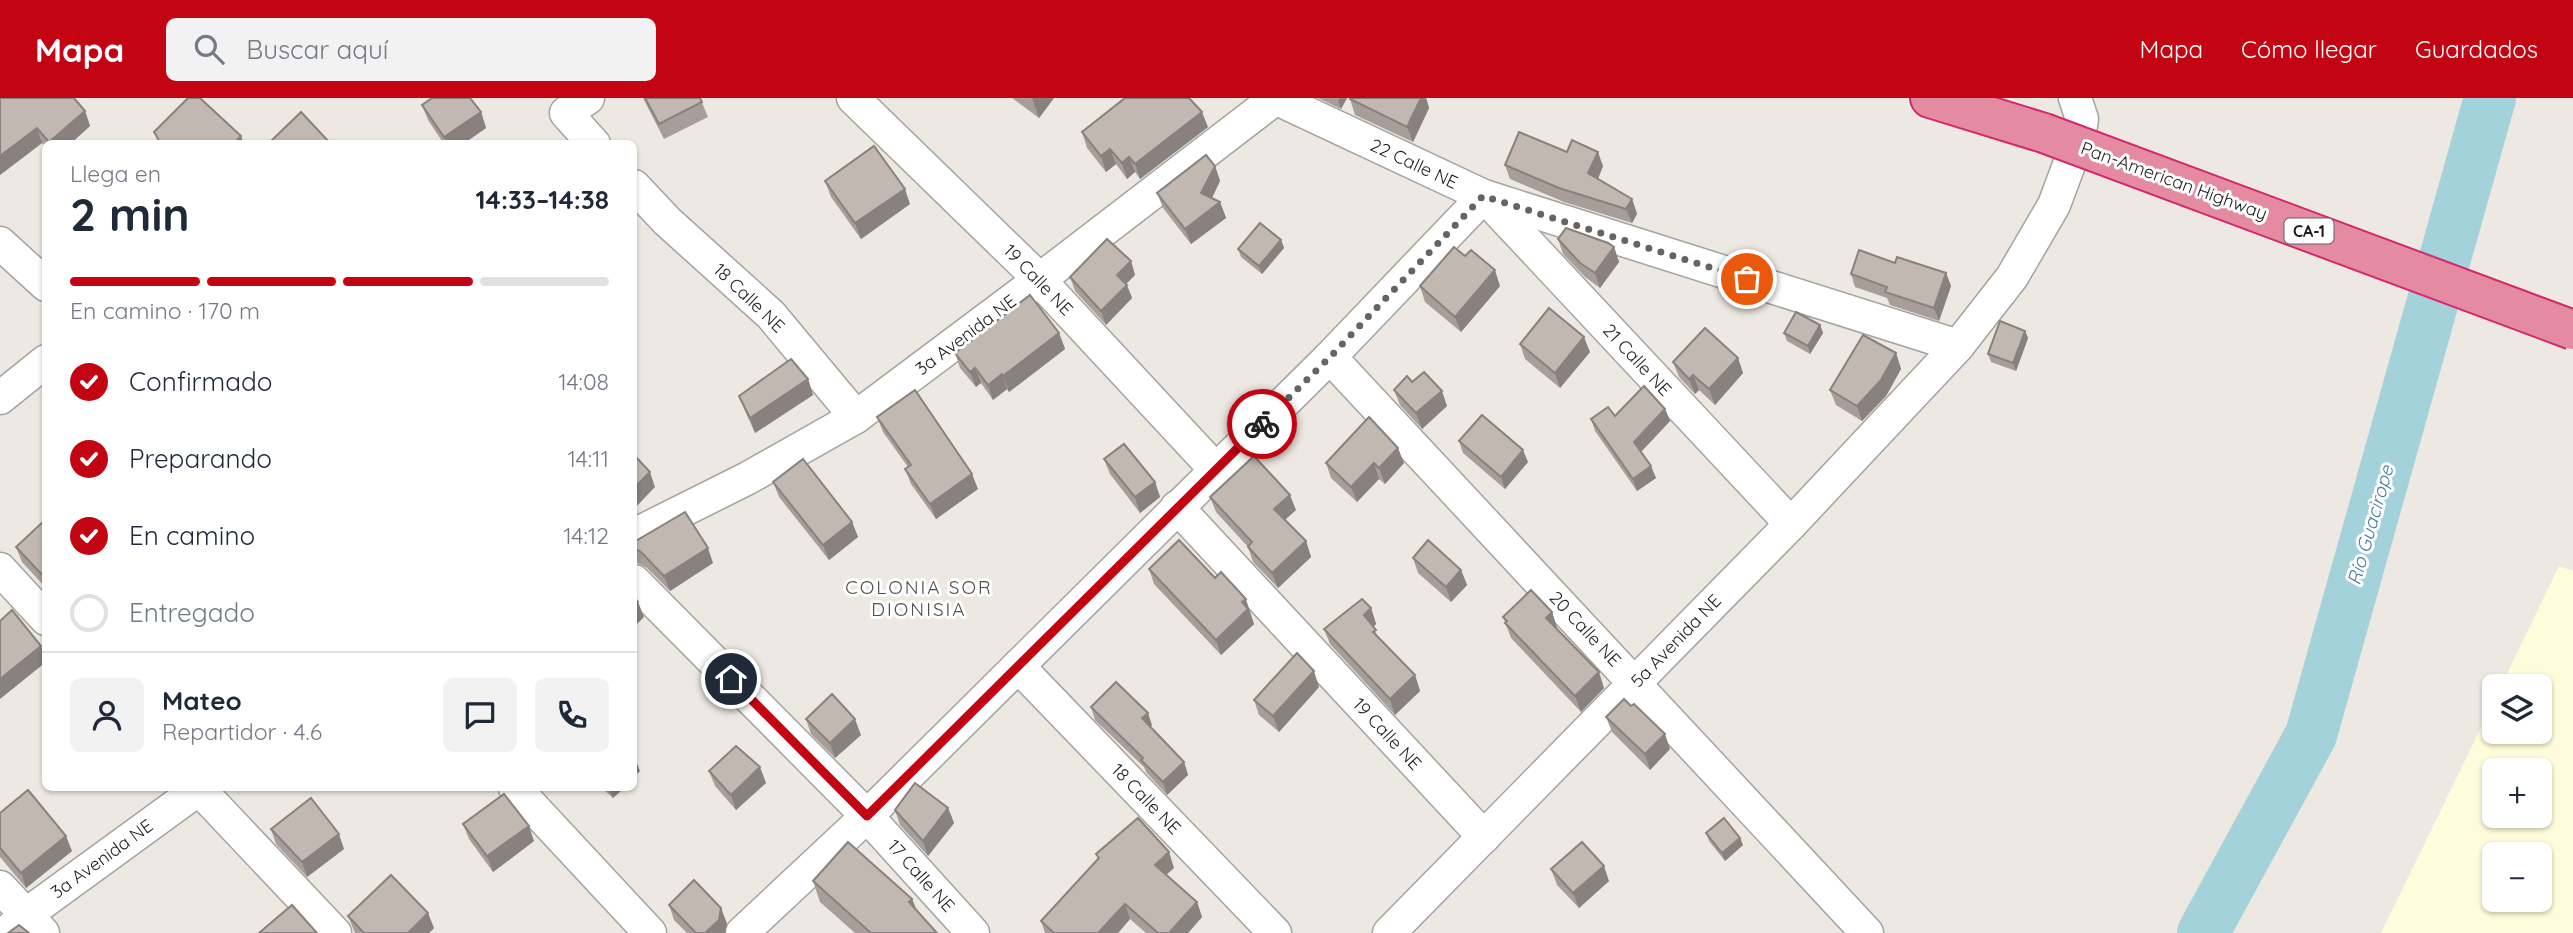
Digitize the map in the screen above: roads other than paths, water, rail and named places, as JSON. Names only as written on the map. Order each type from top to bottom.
[{"type":"highway","name":"Pan-American Highway","points":[[1930,98],[2044,133],[2573,330]]},
{"type":"street","name":"19 Calle NE","points":[[853,98],[1040,280],[1216,470]]},
{"type":"street","name":"3a Avenida NE","points":[[637,534],[748,478],[856,417],[1040,280],[1275,98]]},
{"type":"street","name":"22 Calle NE","points":[[1275,98],[1483,196],[1958,346]]},
{"type":"street","name":"5a Avenida NE","points":[[1390,933],[1791,524],[1958,346],[2012,277],[2054,205],[2079,138],[2081,119],[2075,98]]},
{"type":"street","points":[[577,106],[592,140]]},
{"type":"street","name":"18 Calle NE","points":[[637,189],[667,221],[771,315],[856,417]]},
{"type":"street","points":[[742,933],[867,816],[1330,357],[1483,196]]},
{"type":"street","name":"21 Calle NE","points":[[1483,196],[1791,524]]},
{"type":"street","points":[[0,243],[42,281]]},
{"type":"street","name":"20 Calle NE","points":[[1330,357],[1867,933]]},
{"type":"street","points":[[0,398],[42,365]]},
{"type":"street","name":"19 Calle NE","points":[[1177,507],[1484,837]]},
{"type":"street","points":[[0,569],[42,615]]},
{"type":"street","name":"17 Calle NE","points":[[637,584],[867,816],[973,933]]},
{"type":"street","name":"18 Calle NE","points":[[1018,666],[1275,933]]},
{"type":"street","name":"3a Avenida NE","points":[[25,927],[195,791]]},
{"type":"street","points":[[202,791],[335,933]]},
{"type":"street","points":[[518,791],[650,933]]},
{"type":"street","points":[[0,887],[25,927]]},
{"type":"waterway","name":"Río Guacirope","points":[[2203,933],[2311,735],[2490,98]]},
{"type":"district","name":"COLONIA SOR DIONISIA","points":[[919,598]]}]
